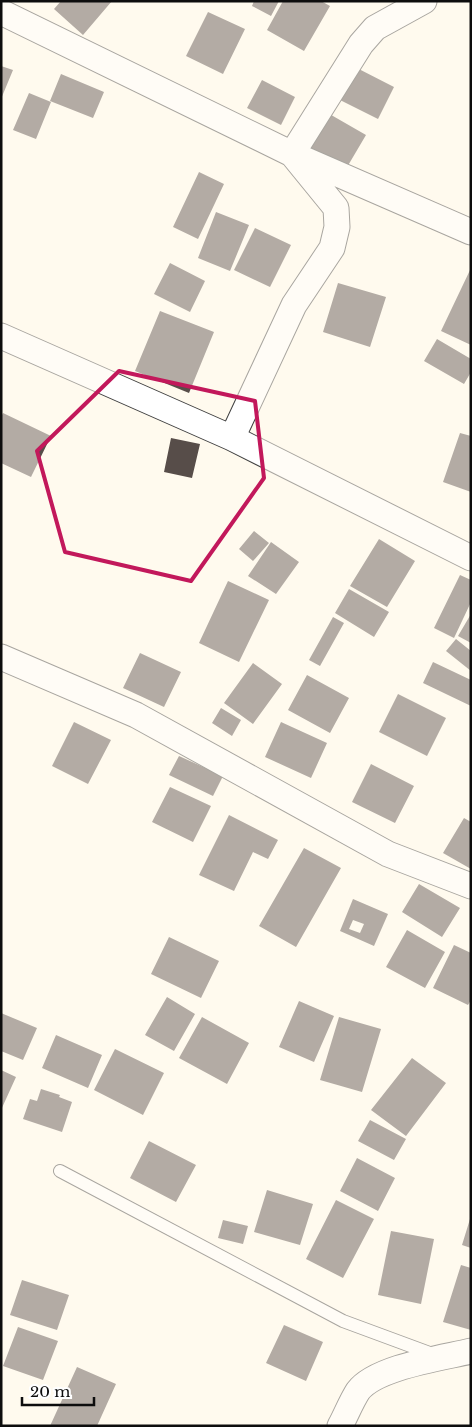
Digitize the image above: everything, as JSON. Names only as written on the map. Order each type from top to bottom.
[{"type":"street","points":[[292,154],[361,44],[375,28],[424,1]]},
{"type":"street","points":[[1,12],[292,154],[471,232]]},
{"type":"street","points":[[232,438],[294,306],[332,248],[337,227],[336,208],[292,154]]},
{"type":"street","points":[[1,336],[232,438],[471,558]]},
{"type":"street","points":[[1,658],[136,715],[388,854],[471,886]]},
{"type":"street","points":[[340,1426],[359,1390],[380,1374],[471,1351]]},
{"type":"lane","points":[[60,1171],[343,1321],[442,1358]]},
{"type":"highlighted area","points":[[119,371],[255,401],[264,478],[191,581],[65,552],[37,451]]},
{"type":"building","points":[[61,1],[112,1],[83,35],[54,9]]},
{"type":"building","points":[[254,1],[279,1],[271,16],[252,6]]},
{"type":"building","points":[[283,1],[321,1],[330,6],[304,51],[267,30]]},
{"type":"building","points":[[208,12],[245,29],[223,74],[186,56]]},
{"type":"building","points":[[351,65],[394,87],[378,119],[334,97]]},
{"type":"building","points":[[1,66],[13,70],[1,99]]},
{"type":"building","points":[[61,74],[104,92],[93,118],[50,101]]},
{"type":"building","points":[[262,80],[295,97],[281,125],[247,108]]},
{"type":"building","points":[[29,93],[51,102],[36,139],[13,130]]},
{"type":"building","points":[[326,112],[366,135],[343,174],[303,151]]},
{"type":"building","points":[[199,172],[224,184],[198,239],[173,227]]},
{"type":"building","points":[[216,212],[249,225],[230,271],[198,258]]},
{"type":"building","points":[[255,228],[291,245],[270,287],[234,270]]},
{"type":"building","points":[[170,263],[205,281],[190,312],[154,294]]},
{"type":"building","points":[[471,268],[471,345],[441,331]]},
{"type":"building","points":[[338,283],[386,297],[370,347],[323,332]]},
{"type":"building","points":[[160,311],[214,332],[189,393],[135,371]]},
{"type":"building","points":[[437,339],[471,359],[471,372],[464,384],[424,361]]},
{"type":"building","points":[[3,413],[51,436],[31,477],[1,463],[1,417]]},
{"type":"building","points":[[460,433],[471,436],[471,492],[443,482]]},
{"type":"building","points":[[171,438],[200,444],[192,478],[164,472]]},
{"type":"building","points":[[254,531],[269,543],[253,561],[239,549]]},
{"type":"building","points":[[379,539],[415,561],[387,607],[350,586]]},
{"type":"building","points":[[271,542],[299,562],[276,594],[248,576]]},
{"type":"building","points":[[460,575],[471,580],[471,602],[454,638],[434,628]]},
{"type":"building","points":[[228,581],[269,600],[239,662],[199,643]]},
{"type":"building","points":[[349,589],[389,612],[374,637],[335,613]]},
{"type":"building","points":[[471,614],[471,643],[458,636]]},
{"type":"building","points":[[333,617],[344,623],[320,666],[309,660]]},
{"type":"building","points":[[456,639],[471,651],[471,671],[446,651]]},
{"type":"building","points":[[140,653],[181,672],[164,707],[123,688]]},
{"type":"building","points":[[433,662],[471,680],[471,706],[423,683]]},
{"type":"building","points":[[253,663],[282,684],[253,724],[224,703]]},
{"type":"building","points":[[307,675],[349,698],[330,733],[288,710]]},
{"type":"building","points":[[398,694],[446,718],[427,756],[379,732]]},
{"type":"building","points":[[221,708],[241,720],[232,736],[212,723]]},
{"type":"building","points":[[74,722],[111,740],[88,784],[52,766]]},
{"type":"building","points":[[281,722],[327,743],[311,778],[265,757]]},
{"type":"building","points":[[179,756],[223,776],[213,796],[169,775]]},
{"type":"building","points":[[371,764],[414,786],[395,823],[352,802]]},
{"type":"building","points":[[170,787],[211,806],[193,842],[152,822]]},
{"type":"building","points":[[229,815],[278,840],[268,859],[253,852],[234,891],[199,875]]},
{"type":"building","points":[[464,818],[471,822],[471,869],[443,853]]},
{"type":"building","points":[[304,848],[341,868],[296,947],[259,926]]},
{"type":"building","points":[[419,884],[460,908],[442,937],[402,912]]},
{"type":"building","points":[[353,899],[388,914],[374,946],[340,931]],"holes":[[[353,920],[364,924],[360,933],[349,929]]]},
{"type":"building","points":[[407,930],[445,952],[425,988],[386,967]]},
{"type":"building","points":[[169,937],[219,961],[201,998],[151,974]]},
{"type":"building","points":[[454,945],[471,953],[471,1000],[468,1005],[433,988]]},
{"type":"building","points":[[167,997],[195,1014],[174,1051],[145,1035]]},
{"type":"building","points":[[299,1001],[334,1016],[314,1062],[279,1047]]},
{"type":"building","points":[[1,1013],[37,1028],[23,1060],[1,1051]]},
{"type":"building","points":[[202,1017],[249,1043],[227,1084],[179,1058]]},
{"type":"building","points":[[339,1017],[381,1029],[362,1092],[320,1080]]},
{"type":"building","points":[[56,1035],[102,1055],[88,1088],[42,1068]]},
{"type":"building","points":[[115,1049],[164,1073],[143,1115],[94,1090]]},
{"type":"building","points":[[412,1058],[446,1083],[406,1136],[371,1110]]},
{"type":"building","points":[[1,1070],[16,1077],[1,1110]]},
{"type":"building","points":[[41,1089],[60,1095],[59,1097],[72,1102],[62,1132],[23,1119],[30,1099],[37,1101]]},
{"type":"building","points":[[370,1120],[406,1139],[394,1160],[358,1141]]},
{"type":"building","points":[[149,1141],[196,1165],[176,1202],[130,1178]]},
{"type":"building","points":[[357,1158],[395,1178],[378,1211],[340,1191]]},
{"type":"building","points":[[267,1190],[313,1204],[300,1245],[254,1232]]},
{"type":"building","points":[[336,1200],[374,1219],[343,1278],[306,1259]]},
{"type":"building","points":[[471,1219],[471,1248],[462,1245]]},
{"type":"building","points":[[223,1220],[248,1226],[243,1244],[218,1238]]},
{"type":"building","points":[[391,1231],[434,1239],[421,1304],[378,1295]]},
{"type":"building","points":[[461,1265],[471,1268],[471,1330],[443,1322]]},
{"type":"building","points":[[22,1280],[69,1295],[57,1330],[10,1315]]},
{"type":"building","points":[[284,1325],[323,1342],[306,1381],[266,1363]]},
{"type":"building","points":[[18,1327],[58,1341],[43,1380],[3,1366]]},
{"type":"building","points":[[77,1367],[116,1384],[97,1426],[50,1426]]}]
